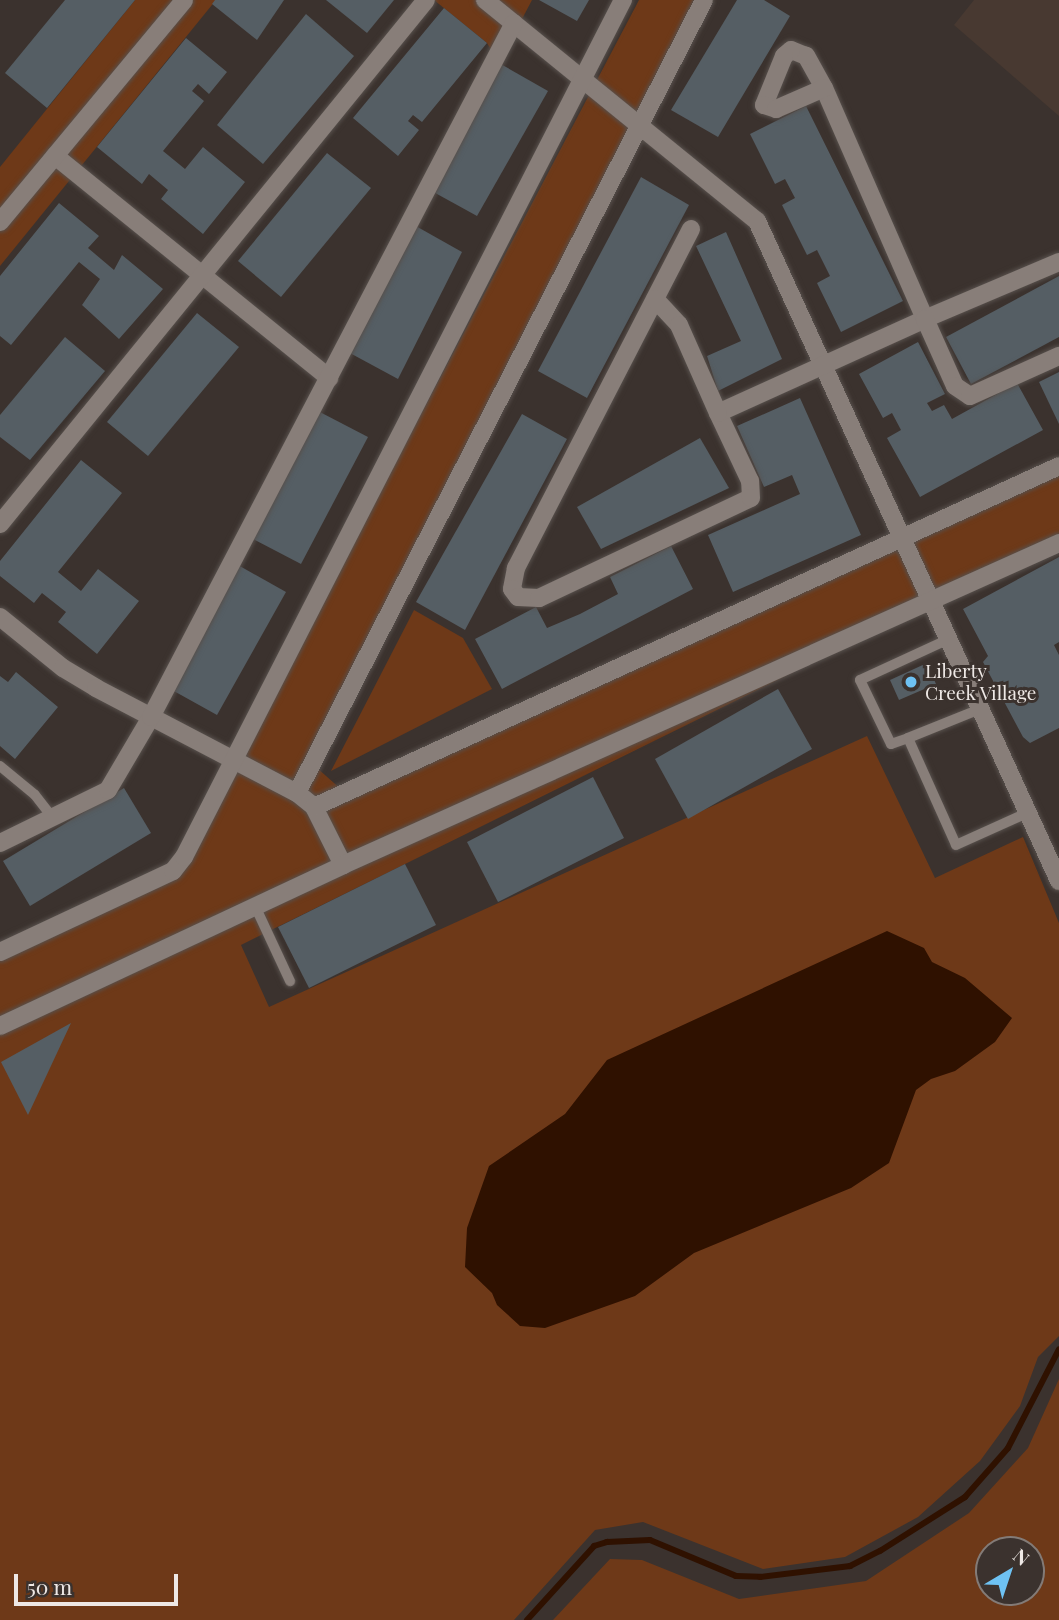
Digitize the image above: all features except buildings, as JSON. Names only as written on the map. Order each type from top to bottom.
[{"type":"street","points":[[0,222],[184,0]]},
{"type":"street","points":[[0,524],[426,0]]},
{"type":"street","points":[[485,0],[757,221],[1059,881]]},
{"type":"street","points":[[0,952],[173,871],[236,761],[623,0]]},
{"type":"street","points":[[297,793],[705,0]]},
{"type":"street","points":[[0,843],[108,789],[152,717],[514,23]]},
{"type":"street","points":[[824,88],[955,386],[970,396],[1059,356]]},
{"type":"street","points":[[55,156],[329,378]]},
{"type":"street","points":[[655,299],[679,325],[750,481],[751,498],[540,598],[518,597],[512,589],[516,568],[691,229]]},
{"type":"street","points":[[718,413],[925,319],[1059,262]]},
{"type":"street","points":[[314,807],[1059,466]]},
{"type":"street","points":[[0,1026],[343,865],[1059,543]]},
{"type":"street","points":[[0,617],[63,668],[297,793],[314,807],[343,865]]},
{"type":"lane","points":[[949,639],[860,680],[891,744],[980,709]]},
{"type":"lane","points":[[908,738],[956,845],[1027,813]]},
{"type":"lane","points":[[0,766],[35,795],[52,817]]},
{"type":"lane","points":[[255,906],[290,981]]},
{"type":"shaded area","points":[[135,0],[216,0],[0,266],[0,167]]},
{"type":"shaded area","points":[[434,0],[532,0],[499,63],[487,43]]},
{"type":"shaded area","points":[[639,0],[694,0],[308,760],[351,798],[1059,473],[1059,541],[241,945],[269,1007],[867,736],[935,878],[1023,837],[1059,923],[1059,1336],[1038,1357],[1020,1406],[980,1461],[918,1517],[845,1557],[763,1569],[643,1522],[595,1530],[514,1620],[0,1620],[0,944],[179,874]]},
{"type":"shaded area","points":[[974,0],[1059,0],[1059,116],[954,25]]},
{"type":"shaded area","points":[[414,610],[463,638],[492,689],[331,771]]},
{"type":"shaded area","points":[[887,931],[924,948],[932,962],[965,978],[1012,1018],[995,1042],[955,1071],[931,1079],[916,1090],[889,1163],[851,1188],[694,1253],[635,1296],[545,1328],[520,1326],[497,1305],[492,1293],[465,1267],[467,1228],[489,1166],[565,1114],[607,1060]]},
{"type":"shaded area","points":[[1059,1379],[1059,1620],[553,1620],[610,1559],[642,1560],[739,1599],[866,1581],[969,1513],[1028,1448]]},
{"type":"waterway","points":[[527,1620],[594,1546],[607,1542],[650,1540],[736,1576],[760,1577],[850,1566],[880,1551],[965,1497],[1008,1448],[1059,1349]]},
{"type":"place","name":"Liberty Creek Village","points":[[911,682]]}]
